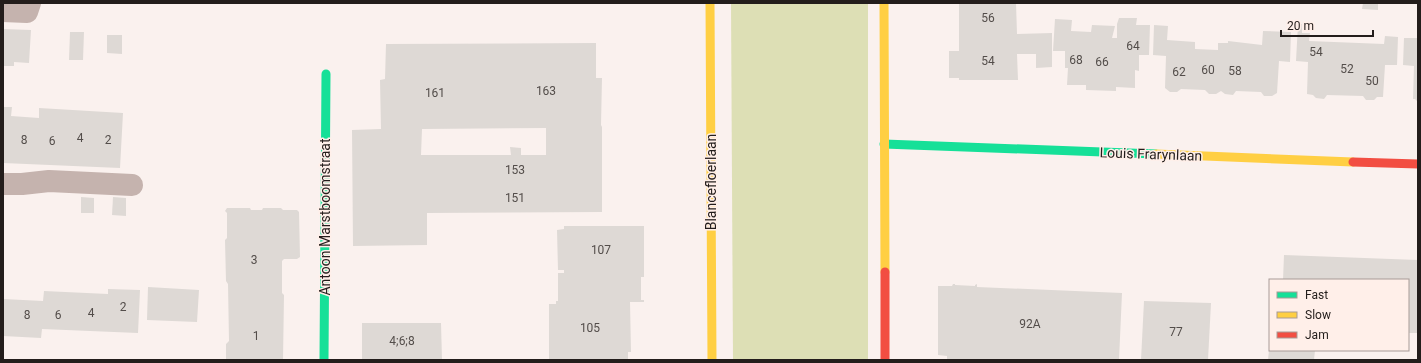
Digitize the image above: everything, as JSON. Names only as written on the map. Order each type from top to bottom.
[{"type":"street","points":[[3,11],[27,12],[30,3]]},
{"type":"street","name":"Blancefloerlaan","points":[[710,3],[712,360]]},
{"type":"street","points":[[884,3],[885,360]]},
{"type":"street","name":"Antoon Marstboomstraat","points":[[324,360],[326,74]]},
{"type":"street","name":"Louis Frarynlaan","points":[[884,144],[1418,164]]},
{"type":"street","points":[[3,184],[22,184],[49,181],[132,185]]},
{"type":"green space","points":[[731,3],[868,3],[868,360],[733,360]]},
{"type":"building","points":[[959,3],[1016,3],[1017,34],[1052,33],[1052,67],[1036,68],[1036,54],[1017,54],[1018,80],[959,80],[959,78],[949,78],[949,51],[959,51]]},
{"type":"building","points":[[1363,3],[1378,3],[1378,10],[1362,9]]},
{"type":"building","points":[[1119,18],[1137,18],[1136,25],[1150,25],[1149,55],[1139,55],[1139,71],[1135,70],[1135,88],[1116,87],[1116,91],[1086,90],[1086,85],[1067,85],[1068,68],[1065,68],[1065,51],[1053,51],[1055,19],[1072,20],[1071,31],[1091,32],[1092,25],[1115,26],[1112,38],[1117,38],[1117,24]]},
{"type":"building","points":[[1298,24],[1302,24],[1302,33],[1310,33],[1309,41],[1384,44],[1385,36],[1398,37],[1397,65],[1385,65],[1383,97],[1377,97],[1374,100],[1366,100],[1363,96],[1327,95],[1324,99],[1316,98],[1313,95],[1307,94],[1308,62],[1296,61]]},
{"type":"building","points":[[1154,25],[1168,26],[1167,40],[1195,42],[1195,49],[1218,50],[1218,43],[1228,43],[1228,41],[1262,45],[1263,31],[1291,32],[1290,62],[1279,61],[1277,93],[1272,96],[1264,96],[1261,92],[1236,91],[1233,95],[1225,94],[1221,91],[1216,94],[1209,94],[1205,90],[1181,89],[1177,92],[1170,92],[1165,88],[1166,56],[1153,55]]},
{"type":"building","points":[[3,29],[31,30],[29,63],[14,62],[14,66],[3,66]]},
{"type":"building","points":[[70,32],[84,32],[83,60],[69,60]]},
{"type":"building","points":[[107,35],[122,35],[122,54],[107,53]]},
{"type":"building","points":[[1404,38],[1417,38],[1418,102],[1413,99],[1414,66],[1403,65]]},
{"type":"building","points":[[596,43],[596,78],[602,78],[602,212],[427,213],[427,245],[353,246],[352,130],[381,129],[380,80],[385,79],[386,44]],"holes":[[[546,128],[546,155],[521,155],[521,148],[510,147],[511,155],[421,155],[422,129]]]},
{"type":"building","points":[[3,107],[12,107],[11,116],[39,118],[39,108],[123,113],[120,168],[3,163]]},
{"type":"building","points":[[81,197],[94,198],[94,213],[81,213]]},
{"type":"building","points":[[113,197],[126,198],[126,216],[112,215]]},
{"type":"building","points":[[227,208],[250,208],[251,210],[262,210],[263,208],[281,208],[283,210],[297,210],[299,212],[300,257],[297,259],[284,259],[282,261],[282,293],[284,295],[283,360],[226,360],[226,344],[229,341],[228,284],[226,281],[225,240],[227,238],[227,213],[225,211]]},
{"type":"building","points":[[564,226],[644,226],[644,277],[641,277],[641,300],[644,300],[644,302],[630,302],[631,352],[628,352],[628,360],[549,360],[549,304],[556,304],[556,301],[558,301],[558,273],[564,273],[564,270],[558,270],[557,230],[564,229]]},
{"type":"building","points":[[1284,255],[1418,260],[1418,333],[1409,333],[1409,279],[1283,279]]},
{"type":"building","points":[[953,284],[975,286],[977,284],[977,287],[1122,293],[1119,360],[947,360],[947,356],[938,355],[938,286],[952,286]]},
{"type":"building","points":[[148,287],[199,290],[197,322],[147,320]]},
{"type":"building","points":[[108,289],[140,290],[138,333],[42,329],[41,338],[3,336],[3,299],[43,301],[44,291],[108,294]]},
{"type":"building","points":[[1144,301],[1211,303],[1208,360],[1141,360]]},
{"type":"building","points":[[362,323],[441,323],[442,360],[362,360]]},
{"type":"building","points":[[1269,350],[1315,351],[1314,360],[1268,360]]},
{"type":"traffic: fast","points":[[324,360],[326,74]]},
{"type":"traffic: fast","points":[[884,144],[1156,154]]},
{"type":"traffic: slow","points":[[710,3],[712,360]]},
{"type":"traffic: slow","points":[[884,3],[885,272]]},
{"type":"traffic: slow","points":[[1156,154],[1353,162]]},
{"type":"traffic: jam","points":[[1353,162],[1418,164]]},
{"type":"traffic: jam","points":[[885,272],[885,360]]}]
